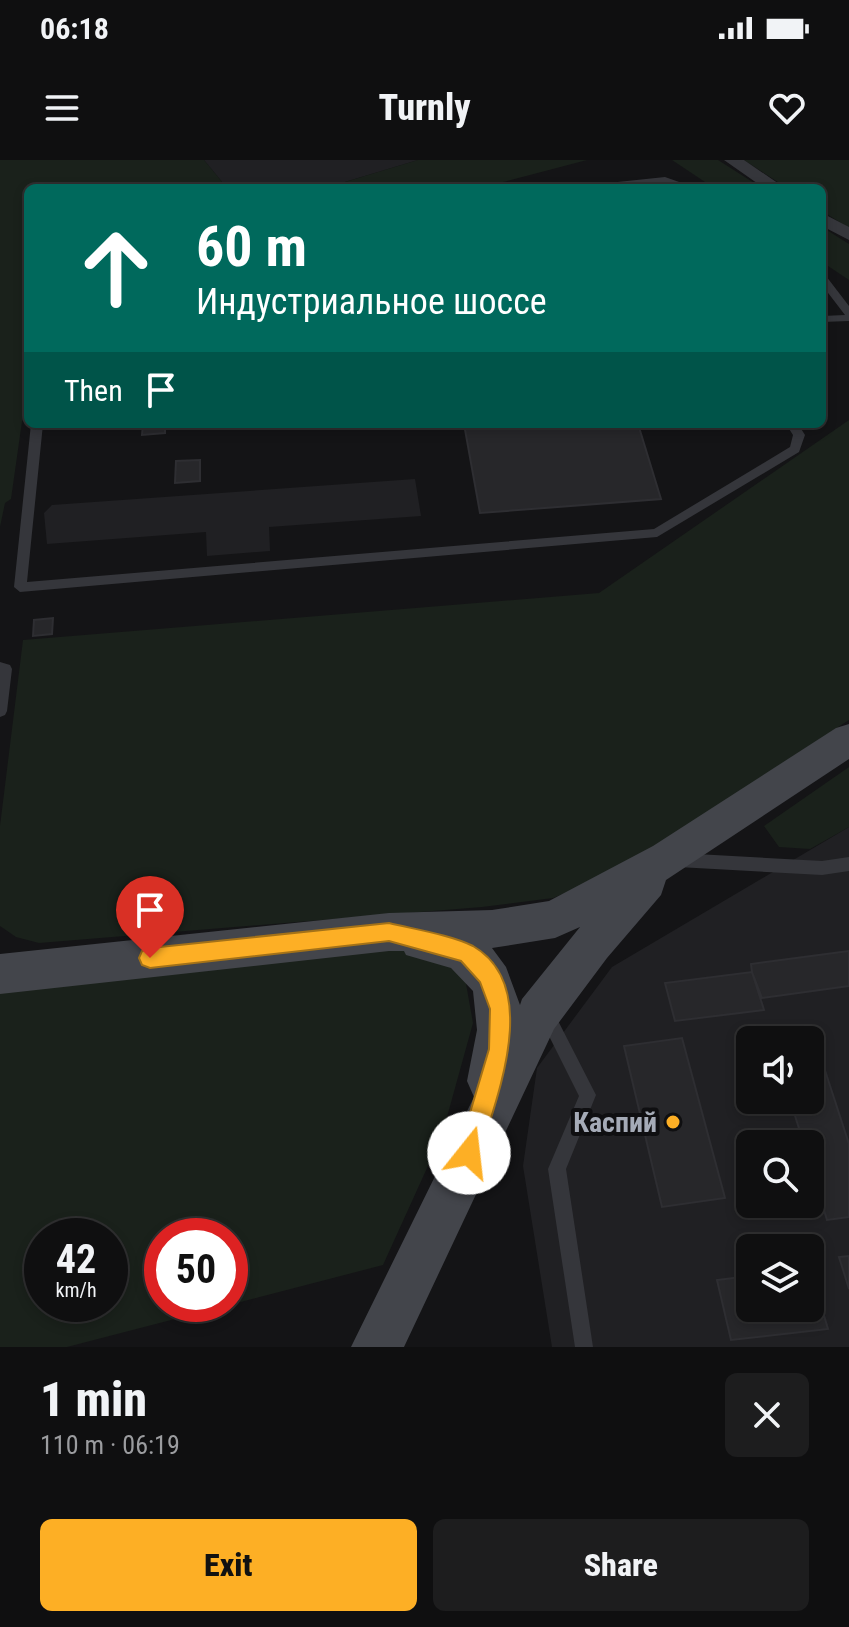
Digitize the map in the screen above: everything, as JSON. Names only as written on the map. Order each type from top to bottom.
[{"type":"main road","points":[[0,974],[389,932],[492,929],[555,919],[667,859],[849,739]]},
{"type":"main road","points":[[377,1347],[469,1153],[543,1008],[592,944],[667,859]]},
{"type":"main road","points":[[389,932],[467,954],[489,976],[500,1009],[499,1049],[469,1153]]},
{"type":"street","points":[[732,160],[770,184]]},
{"type":"street","points":[[826,221],[849,235]]},
{"type":"lane","points":[[627,184],[665,180],[678,184]]},
{"type":"lane","points":[[826,283],[849,315],[826,318]]},
{"type":"lane","points":[[37,428],[20,587],[657,533],[795,449],[799,435],[795,428]]},
{"type":"lane","points":[[0,667],[5,669],[0,711]]},
{"type":"lane","points":[[667,859],[822,868],[849,864]]},
{"type":"lane","points":[[543,1008],[588,1095],[557,1169],[584,1347]]},
{"type":"shaded area","points":[[0,160],[204,160],[224,184],[24,184],[24,407],[11,499],[5,503],[0,527]]},
{"type":"shaded area","points":[[204,160],[418,160],[338,184],[224,184]]},
{"type":"shaded area","points":[[418,160],[587,160],[496,184],[338,184]]},
{"type":"shaded area","points":[[672,160],[718,160],[756,184],[708,184]]},
{"type":"shaded area","points":[[744,160],[849,160],[849,228],[826,214],[826,184],[781,184]]},
{"type":"shaded area","points":[[826,230],[849,244],[849,280],[826,265]]},
{"type":"shaded area","points":[[849,420],[849,720],[610,875],[553,898],[482,907],[39,943],[16,937],[0,926],[0,826],[23,640],[599,593]]},
{"type":"shaded area","points":[[415,479],[421,516],[269,527],[270,551],[207,556],[206,532],[47,544],[44,513],[52,505]]},
{"type":"shaded area","points":[[849,767],[849,827],[810,849],[779,847],[764,826]]},
{"type":"shaded area","points":[[849,827],[849,1347],[552,1347],[523,1166],[537,1068],[612,967]]},
{"type":"shaded area","points":[[392,947],[440,960],[465,978],[473,1023],[442,1135],[383,1265],[248,1300],[248,1218],[144,1218],[144,1322],[163,1322],[67,1347],[0,1347],[0,990]]},
{"type":"building","points":[[143,428],[165,428],[165,433],[142,435]]},
{"type":"building","points":[[465,428],[639,428],[661,499],[480,513]]},
{"type":"building","points":[[200,460],[200,481],[175,483],[176,461]]},
{"type":"building","points":[[53,618],[52,634],[33,636],[34,620]]},
{"type":"building","points":[[849,951],[849,986],[762,998],[752,972],[751,964]]},
{"type":"building","points":[[752,972],[764,1010],[675,1021],[665,983]]},
{"type":"building","name":"Каспий","points":[[682,1038],[725,1198],[662,1207],[624,1046]]},
{"type":"building","points":[[824,1067],[849,1144],[849,1217],[827,1220],[824,1210],[824,1130],[800,1130],[794,1114],[824,1114]]},
{"type":"building","points":[[849,1256],[849,1289],[839,1257]]},
{"type":"building","points":[[736,1278],[736,1322],[824,1322],[824,1316],[828,1329],[731,1340],[717,1280]]},
{"type":"place","name":"Каспий","points":[[673,1122]]},
{"type":"route","points":[[150,958],[389,932],[467,954],[489,976],[500,1009],[499,1049],[469,1153]]}]
